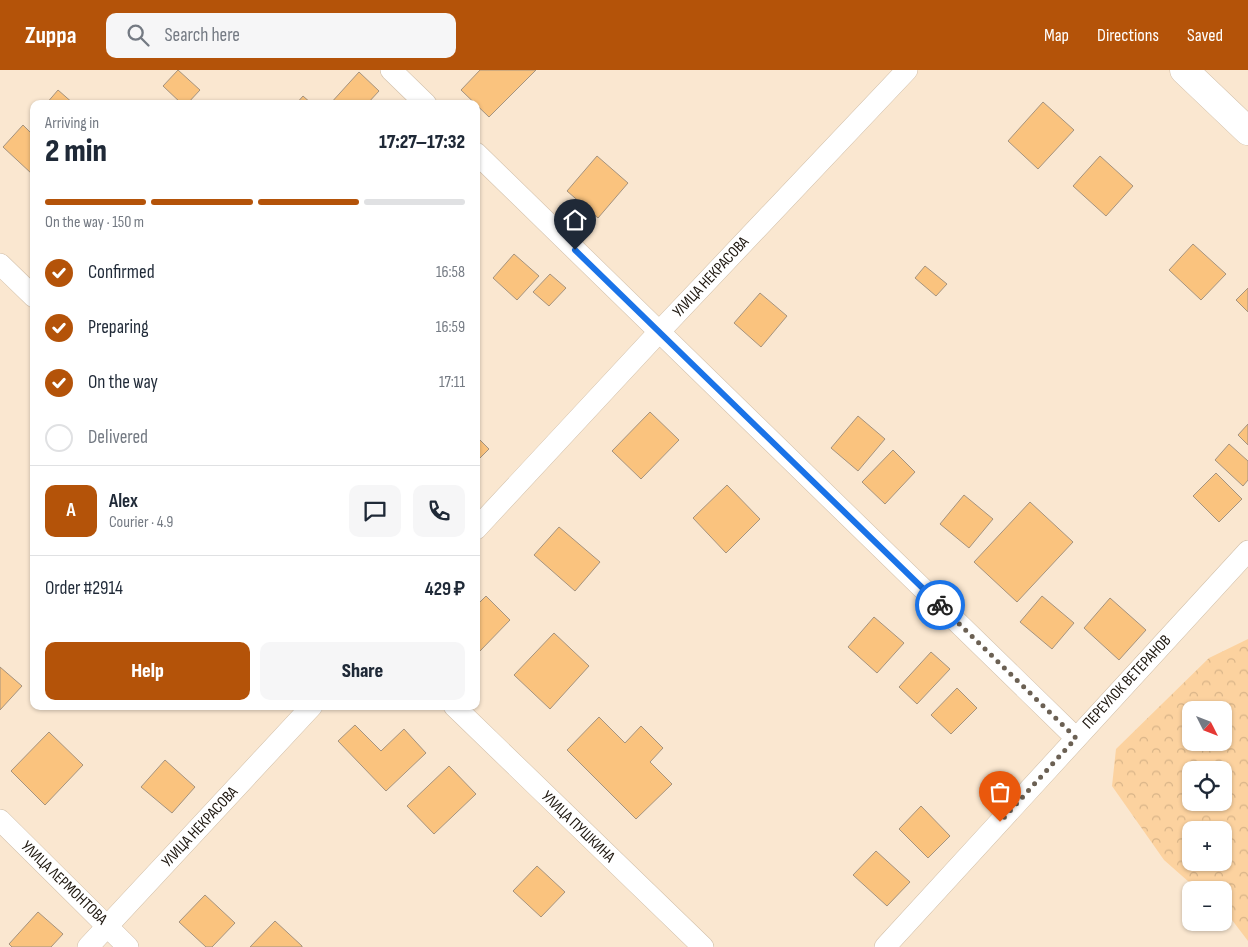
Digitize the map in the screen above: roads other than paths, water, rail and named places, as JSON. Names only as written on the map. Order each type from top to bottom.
[{"type":"street","points":[[391,70],[422,100]]},
{"type":"street","name":"УЛИЦА НЕКРАСОВА","points":[[480,525],[907,70]]},
{"type":"street","points":[[1184,70],[1248,131]]},
{"type":"street","points":[[480,157],[1076,738]]},
{"type":"street","points":[[0,264],[30,292]]},
{"type":"street","name":"ПЕРЕУЛОК ВЕТЕРАНОВ","points":[[885,947],[1248,550]]},
{"type":"street","name":"УЛИЦА НЕКРАСОВА","points":[[88,947],[308,710]]},
{"type":"street","name":"УЛИЦА ПУШКИНА","points":[[458,710],[703,947]]},
{"type":"street","name":"УЛИЦА ЛЕРМОНТОВА","points":[[0,820],[128,947]]}]
